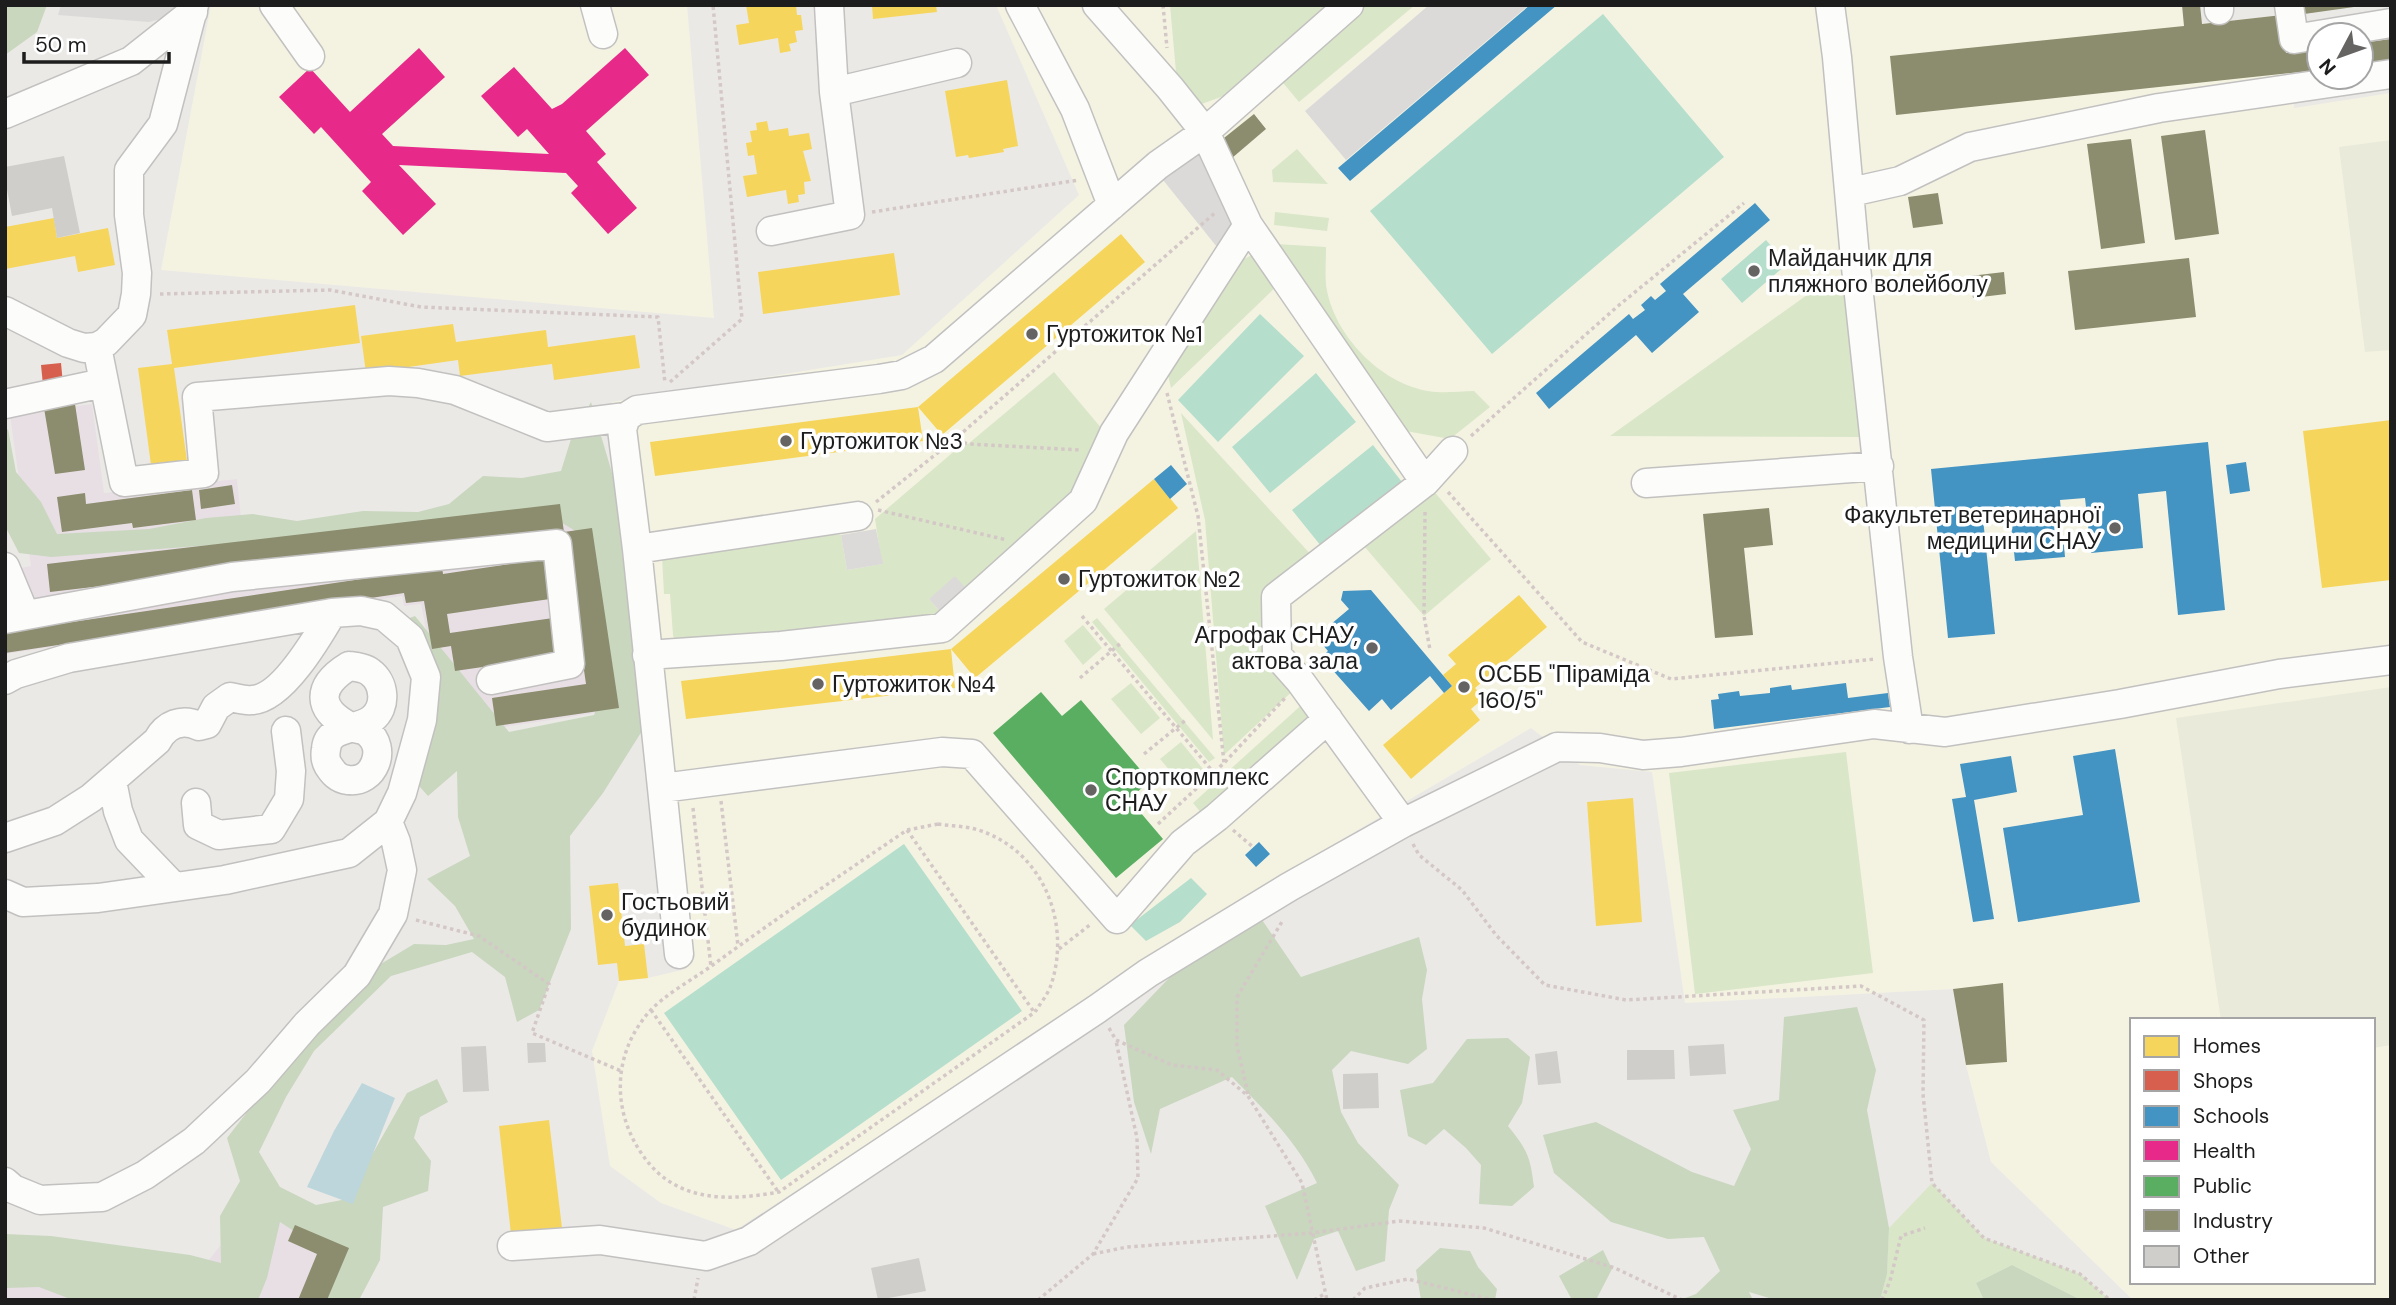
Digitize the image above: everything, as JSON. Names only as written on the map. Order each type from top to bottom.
[{"type":"street","points":[[274,5],[310,56]]},
{"type":"street","points":[[595,5],[603,34]]},
{"type":"street","points":[[771,231],[849,215],[834,92],[829,5]]},
{"type":"street","points":[[1020,5],[1075,109],[1112,205]]},
{"type":"street","points":[[1097,5],[1205,132],[1248,225],[1429,478]]},
{"type":"street","points":[[97,347],[124,482],[204,473],[197,397],[389,381],[418,383],[455,390],[547,427],[626,417],[637,410],[902,375],[934,359],[1158,165],[1205,132],[1349,5]]},
{"type":"street","points":[[1830,5],[1898,657],[1909,729]]},
{"type":"street","points":[[2289,5],[2294,38],[2391,23]]},
{"type":"street","points":[[5,311],[68,343],[84,348],[97,347],[119,331],[132,315],[136,294],[136,259],[129,215],[129,170],[163,124],[194,9]]},
{"type":"street","points":[[5,114],[131,61],[194,9]]},
{"type":"street","points":[[834,92],[957,63]]},
{"type":"street","points":[[1851,192],[1899,181],[1970,147],[2159,108],[2391,74]]},
{"type":"street","points":[[647,655],[781,646],[942,628],[1083,501],[1114,433],[1248,225]]},
{"type":"street","points":[[5,404],[103,383]]},
{"type":"street","points":[[626,417],[622,429],[679,954]]},
{"type":"street","points":[[1403,823],[1300,681],[1277,655],[1276,597],[1429,478],[1453,452]]},
{"type":"street","points":[[1646,483],[1879,466]]},
{"type":"street","points":[[637,549],[858,516]]},
{"type":"street","points":[[5,566],[15,617],[232,577],[557,544],[570,664],[491,680]]},
{"type":"street","points":[[5,680],[27,670],[69,658],[326,622],[361,611],[384,616],[410,638],[426,677],[422,720],[402,793],[388,822],[349,853],[225,880],[98,898],[23,902],[5,894]]},
{"type":"street","points":[[326,622],[349,666],[369,671],[381,685],[382,704],[372,720],[351,727],[336,720],[328,710],[324,694],[332,676],[349,666]]},
{"type":"street","points":[[5,838],[55,821],[92,798],[157,741],[162,730],[175,723],[190,722],[199,726],[207,724],[216,706],[230,697],[253,701],[269,694],[291,674],[326,622]]},
{"type":"street","points":[[512,1246],[600,1240],[706,1256],[749,1241],[785,1203],[1097,1009],[1148,973],[1289,887],[1403,823],[1557,747],[1600,748],[1643,755],[1874,724],[1945,732],[2120,704],[2279,674],[2391,660]]},
{"type":"street","points":[[662,788],[942,752],[972,754],[1117,919],[1183,843],[1217,817],[1328,719]]},
{"type":"street","points":[[271,829],[289,799],[291,771],[286,731]]},
{"type":"street","points":[[113,781],[118,811],[129,840],[174,887]]},
{"type":"street","points":[[195,803],[198,825],[219,835],[271,829]]},
{"type":"street","points":[[5,1182],[13,1189],[40,1200],[102,1197],[145,1175],[184,1148],[258,1081],[307,1024],[357,975],[393,914],[402,870],[388,822]]},
{"type":"street","points":[[271,829],[290,854],[294,865]]},
{"type":"path","points":[[136,294],[330,290],[421,307],[658,317],[666,386],[742,319],[713,5]]},
{"type":"path","points":[[849,215],[1101,176]]},
{"type":"path","points":[[1033,546],[869,508],[956,439],[1234,196]]},
{"type":"path","points":[[1453,452],[1618,306],[1744,203]]},
{"type":"path","points":[[1159,362],[1198,516],[1224,763]]},
{"type":"path","points":[[956,439],[968,444],[1107,451]]},
{"type":"path","points":[[1429,478],[1424,616],[1430,650]]},
{"type":"path","points":[[1429,478],[1582,642],[1671,680],[1898,657]]},
{"type":"path","points":[[1082,616],[1214,773]]},
{"type":"path","points":[[1080,678],[1122,642]]},
{"type":"path","points":[[1158,824],[1224,763],[1300,681]]},
{"type":"path","points":[[1144,754],[1187,719]]},
{"type":"path","points":[[718,782],[738,946]]},
{"type":"path","points":[[691,785],[711,967]]},
{"type":"path","points":[[1403,823],[1419,855],[1462,890],[1496,935],[1545,985],[1626,1000],[1861,986],[1924,1020],[1923,1094],[1932,1183],[1984,1238],[2080,1274],[2110,1300]]},
{"type":"path","points":[[938,824],[976,830],[1011,847],[1038,875],[1055,910],[1059,949],[1051,987],[1035,1012],[785,1203],[748,1198],[713,1198],[680,1188],[651,1167],[631,1139],[620,1106],[621,1071],[632,1038],[651,1010],[738,946],[907,830],[938,824]]},
{"type":"path","points":[[907,830],[1035,1012]]},
{"type":"path","points":[[1248,1096],[1237,1046],[1237,996],[1272,935],[1290,910],[1289,887]]},
{"type":"path","points":[[1059,949],[1110,910]]},
{"type":"path","points":[[393,914],[479,936],[549,985],[532,1033],[621,1071]]},
{"type":"path","points":[[1038,1300],[1093,1254],[1138,1178],[1138,1138],[1116,1040],[1097,1009]]},
{"type":"path","points":[[651,1010],[785,1203]]},
{"type":"path","points":[[1116,1040],[1172,1065],[1217,1070],[1248,1096],[1302,1183],[1328,1300]]},
{"type":"path","points":[[1093,1254],[1140,1245],[1312,1233],[1399,1221],[1484,1228],[1615,1268],[1682,1300]]},
{"type":"path","points":[[1882,1300],[1901,1237],[1925,1228]]},
{"type":"path","points":[[1353,1300],[1366,1288],[1408,1279],[1493,1300]]},
{"type":"path","points":[[1314,1300],[1326,1293]]},
{"type":"shaded area","points":[[5,5],[47,5],[37,32],[5,55]]},
{"type":"shaded area","points":[[61,5],[183,5],[181,14],[149,22],[58,15]]},
{"type":"shaded area","points":[[211,5],[687,5],[714,318],[161,270]]},
{"type":"shaded area","points":[[996,5],[2182,5],[2185,26],[2282,15],[2294,108],[2391,93],[2391,1300],[2133,1300],[1991,1162],[1966,1065],[1953,989],[1685,1003],[1652,772],[1580,765],[1531,728],[1229,906],[736,1230],[661,1203],[610,1166],[592,1051],[619,981],[648,978],[686,969],[670,820],[659,820],[612,402],[902,355],[1079,195]]},
{"type":"shaded area","points":[[1429,5],[1529,5],[1346,160],[1305,111]]},
{"type":"shaded area","points":[[1203,139],[1246,223],[1221,252],[1159,175]]},
{"type":"shaded area","points":[[2391,140],[2391,350],[2365,352],[2339,147]]},
{"type":"shaded area","points":[[591,402],[618,493],[642,731],[603,793],[570,836],[571,929],[539,1010],[517,1022],[505,977],[472,952],[391,976],[314,1051],[286,1097],[259,1152],[280,1187],[316,1205],[347,1199],[407,1093],[437,1079],[448,1102],[420,1117],[414,1138],[431,1161],[428,1191],[383,1207],[380,1260],[359,1300],[311,1300],[328,1253],[280,1222],[267,1278],[258,1300],[73,1300],[39,1287],[5,1288],[5,1234],[51,1236],[190,1255],[221,1263],[220,1216],[240,1181],[227,1138],[268,1085],[374,968],[414,944],[446,945],[474,939],[455,906],[427,879],[470,856],[458,817],[457,771],[428,796],[412,778],[432,729],[399,622],[415,616],[509,732],[594,715],[613,670],[592,541],[544,512],[332,536],[51,557],[19,553],[5,526],[5,432],[8,429],[16,472],[41,502],[57,534],[149,529],[206,518],[253,514],[297,521],[363,511],[418,512],[449,504],[483,476],[522,478],[561,471],[571,439]]},
{"type":"shaded area","points":[[92,404],[104,493],[237,479],[243,537],[562,502],[595,527],[622,709],[498,728],[430,650],[421,604],[404,606],[402,596],[5,654],[5,571],[31,566],[10,415]]},
{"type":"shaded area","points":[[876,529],[883,564],[847,570],[841,535]]},
{"type":"shaded area","points":[[955,576],[970,593],[944,616],[929,599]]},
{"type":"shaded area","points":[[2391,687],[2391,1045],[2375,1048],[2375,1018],[2221,1018],[2176,718]]},
{"type":"shaded area","points":[[1258,914],[1301,977],[1419,937],[1427,970],[1422,999],[1427,1049],[1408,1064],[1351,1051],[1332,1070],[1341,1112],[1358,1143],[1399,1185],[1389,1210],[1385,1261],[1356,1271],[1338,1231],[1314,1239],[1297,1280],[1265,1206],[1317,1183],[1290,1140],[1232,1077],[1160,1109],[1151,1154],[1134,1102],[1124,1025],[1172,975]]},
{"type":"shaded area","points":[[1857,1007],[1876,1070],[1867,1110],[1889,1228],[1887,1274],[1880,1300],[1776,1300],[1749,1292],[1753,1300],[1680,1300],[1696,1294],[1720,1271],[1704,1237],[1668,1239],[1611,1222],[1554,1173],[1543,1135],[1596,1122],[1692,1172],[1734,1186],[1751,1149],[1733,1110],[1779,1100],[1784,1017]]},
{"type":"shaded area","points":[[1508,1038],[1530,1057],[1522,1103],[1508,1126],[1527,1154],[1534,1187],[1512,1206],[1479,1204],[1481,1165],[1444,1129],[1426,1145],[1408,1136],[1400,1090],[1433,1083],[1467,1039]]},
{"type":"shaded area","points":[[262,1194],[361,1242],[340,1300],[5,1300],[5,1245],[195,1277]]},
{"type":"shaded area","points":[[1440,1248],[1470,1251],[1478,1267],[1497,1289],[1495,1300],[1421,1300],[1416,1270]]},
{"type":"shaded area","points":[[1603,1250],[1612,1269],[1596,1300],[1572,1300],[1559,1276]]},
{"type":"shaded area","points":[[2012,1265],[2081,1300],[1984,1300],[1976,1283]]},
{"type":"green space","points":[[1170,5],[1332,5],[1229,94],[1199,105],[1177,83]]},
{"type":"green space","points":[[1366,5],[1415,5],[1299,102],[1279,78]]},
{"type":"green space","points":[[1603,14],[1724,157],[1492,354],[1370,211]]},
{"type":"green space","points":[[1297,149],[1328,184],[1273,182],[1272,170]]},
{"type":"green space","points":[[1275,212],[1329,218],[1327,231],[1274,225]]},
{"type":"green space","name":"Майданчик для пляжного волейболу","points":[[1766,240],[1787,264],[1742,303],[1721,279]]},
{"type":"green space","points":[[1276,244],[1326,247],[1326,285],[1339,323],[1350,340],[1380,370],[1417,388],[1441,392],[1474,391],[1490,407],[1450,439],[1400,430]]},
{"type":"green space","points":[[1260,251],[1281,282],[1171,388],[1166,366],[1236,263]]},
{"type":"green space","points":[[1828,280],[1847,281],[1865,437],[1610,436]]},
{"type":"green space","points":[[1260,314],[1304,356],[1218,442],[1178,400]]},
{"type":"green space","points":[[1054,372],[1108,436],[1081,487],[970,593],[929,599],[944,616],[677,647],[673,635],[670,594],[664,594],[662,557],[822,533],[841,535],[847,570],[882,564],[875,519],[965,442],[968,444]]},
{"type":"green space","points":[[1316,373],[1356,422],[1270,493],[1232,447]]},
{"type":"green space","points":[[1181,413],[1314,558],[1276,593],[1298,686],[1224,755],[1205,520]]},
{"type":"green space","points":[[1373,445],[1402,482],[1321,546],[1292,510]]},
{"type":"green space","points":[[1432,489],[1491,559],[1424,616],[1364,546]]},
{"type":"green space","points":[[1196,531],[1213,740],[1104,609]]},
{"type":"green space","points":[[1097,618],[1215,758],[1209,762],[1092,622]]},
{"type":"green space","points":[[1083,625],[1102,648],[1083,665],[1064,641]]},
{"type":"green space","points":[[1131,683],[1160,718],[1141,734],[1111,699]]},
{"type":"green space","points":[[1307,700],[1318,716],[1206,819],[1193,803]]},
{"type":"green space","points":[[1181,742],[1203,769],[1183,786],[1160,759]]},
{"type":"green space","points":[[1846,752],[1873,973],[1695,994],[1669,773]]},
{"type":"green space","points":[[904,844],[1022,1011],[781,1180],[664,1013]]},
{"type":"green space","points":[[1191,878],[1207,894],[1180,922],[1146,941],[1130,925]]},
{"type":"green space","points":[[1932,1183],[1984,1238],[2080,1274],[2110,1300],[2081,1300],[2012,1265],[1976,1283],[1984,1300],[1880,1300],[1887,1274],[1889,1228]]},
{"type":"water","points":[[362,1083],[395,1098],[353,1204],[307,1187],[334,1131]]},
{"type":"building: Homes","points":[[746,5],[796,5],[797,15],[801,15],[803,30],[795,31],[797,42],[789,44],[791,51],[780,53],[778,38],[739,45],[736,25],[749,23]]},
{"type":"building: Homes","points":[[872,5],[936,5],[937,12],[873,19]]},
{"type":"building: Homes","points":[[1007,80],[1018,146],[1003,149],[1004,152],[969,158],[968,155],[956,157],[945,91]]},
{"type":"building: Homes","points":[[767,121],[769,131],[788,128],[789,136],[809,133],[812,149],[803,151],[811,181],[804,182],[805,194],[798,195],[799,202],[788,204],[786,190],[747,197],[743,176],[757,174],[754,155],[748,156],[746,143],[752,142],[750,131],[757,130],[756,123]]},
{"type":"building: Homes","points":[[54,218],[57,238],[108,228],[115,265],[78,272],[75,256],[5,269],[5,227]]},
{"type":"building: Homes","name":"Гуртожиток №1","points":[[1121,234],[1145,262],[942,435],[918,407]]},
{"type":"building: Homes","points":[[894,253],[900,295],[763,314],[758,272]]},
{"type":"building: Homes","points":[[355,305],[360,343],[174,368],[187,461],[151,465],[138,368],[172,364],[167,330]]},
{"type":"building: Homes","points":[[453,324],[456,342],[546,330],[548,347],[635,335],[640,368],[554,380],[552,364],[460,376],[458,360],[366,373],[361,336]]},
{"type":"building: Homes","name":"Гуртожиток №3","points":[[918,407],[923,441],[655,476],[650,442]]},
{"type":"building: Homes","points":[[2391,420],[2391,580],[2322,588],[2303,431]]},
{"type":"building: Homes","name":"Гуртожиток №2","points":[[1154,479],[1178,508],[975,678],[951,649]]},
{"type":"building: Homes","name":"ОСББ \"Піраміда 160/5\"","points":[[1519,595],[1547,627],[1475,688],[1484,698],[1471,709],[1480,720],[1411,779],[1383,745],[1452,686],[1443,675],[1456,664],[1448,655]]},
{"type":"building: Homes","name":"Гуртожиток №4","points":[[951,649],[955,688],[686,719],[681,681]]},
{"type":"building: Homes","points":[[1633,798],[1642,922],[1596,926],[1587,802]]},
{"type":"building: Homes","name":"Гостьовий будинок","points":[[618,883],[625,946],[644,944],[648,978],[619,981],[617,963],[598,965],[589,886]]},
{"type":"building: Homes","points":[[549,1120],[562,1228],[511,1234],[499,1126]]},
{"type":"building: Shops","points":[[61,363],[63,384],[43,385],[41,365]]},
{"type":"building: Schools","points":[[1530,5],[1557,5],[1350,181],[1338,168]]},
{"type":"building: Schools","points":[[1755,203],[1770,220],[1683,294],[1699,312],[1652,353],[1636,335],[1549,409],[1536,393],[1629,314],[1633,319],[1645,310],[1641,305],[1651,296],[1655,300],[1666,291],[1660,284]]},
{"type":"building: Schools","name":"Факультет ветеринарної медицини СНАУ","points":[[2208,442],[2225,610],[2178,615],[2166,491],[2138,494],[2143,548],[2091,553],[2085,498],[2060,500],[2065,557],[2015,561],[2009,506],[1982,509],[1995,634],[1948,638],[1931,469]]},
{"type":"building: Schools","points":[[2246,462],[2250,491],[2230,494],[2226,465]]},
{"type":"building: Schools","points":[[1171,465],[1187,484],[1170,499],[1154,479]]},
{"type":"building: Schools","name":"Агрофак СНАУ, актова зала","points":[[1371,590],[1452,686],[1444,693],[1430,676],[1391,710],[1382,699],[1369,711],[1321,657],[1328,651],[1322,644],[1324,630],[1349,609],[1341,600],[1343,591]]},
{"type":"building: Schools","points":[[1846,683],[1848,698],[1888,693],[1890,707],[1714,729],[1711,700],[1719,699],[1718,694],[1739,691],[1740,696],[1770,693],[1770,688],[1791,685],[1792,690]]},
{"type":"building: Schools","points":[[2115,749],[2140,902],[2018,922],[2003,828],[2083,815],[2073,756]]},
{"type":"building: Schools","points":[[2011,756],[2017,792],[1974,800],[1994,919],[1973,922],[1952,799],[1966,797],[1960,764]]},
{"type":"building: Schools","points":[[1259,842],[1270,854],[1256,867],[1245,855]]},
{"type":"building: Health","points":[[419,48],[445,77],[382,134],[393,146],[549,154],[527,129],[518,137],[481,96],[514,67],[552,109],[562,104],[625,48],[649,75],[586,131],[606,154],[597,162],[637,208],[608,234],[571,193],[578,186],[566,173],[399,165],[436,204],[403,235],[362,191],[371,182],[321,127],[314,134],[279,97],[310,68],[350,112]]},
{"type":"building: Public","name":"Спорткомплекс СНАУ","points":[[1041,692],[1062,716],[1081,700],[1150,781],[1129,799],[1163,839],[1116,878],[993,733]]},
{"type":"building: Industry","points":[[2182,5],[2200,5],[2202,24],[2282,15],[2286,53],[2305,51],[2305,71],[1896,115],[1890,56],[2184,26]]},
{"type":"building: Industry","points":[[2295,5],[2354,5],[2354,7],[2297,15]]},
{"type":"building: Industry","points":[[2391,39],[2391,60],[2375,62],[2375,41]]},
{"type":"building: Industry","points":[[1254,114],[1266,129],[1232,158],[1219,142]]},
{"type":"building: Industry","points":[[2205,130],[2219,234],[2175,240],[2161,136]]},
{"type":"building: Industry","points":[[2131,139],[2145,243],[2101,249],[2087,144]]},
{"type":"building: Industry","points":[[1938,193],[1943,224],[1913,228],[1908,197]]},
{"type":"building: Industry","points":[[2189,258],[2196,317],[2075,330],[2068,271]]},
{"type":"building: Industry","points":[[2004,272],[2006,294],[1973,298],[1970,276]]},
{"type":"building: Industry","points":[[75,404],[85,470],[55,474],[44,408]]},
{"type":"building: Industry","points":[[232,485],[235,504],[201,509],[199,490]]},
{"type":"building: Industry","points":[[192,490],[196,520],[133,528],[132,523],[62,532],[57,497],[85,493],[86,504]]},
{"type":"building: Industry","points":[[560,504],[564,532],[50,592],[47,564]]},
{"type":"building: Industry","points":[[1769,508],[1773,545],[1744,548],[1753,635],[1715,638],[1703,514]]},
{"type":"building: Industry","points":[[592,528],[619,708],[496,726],[492,698],[586,684],[564,532]]},
{"type":"building: Industry","points":[[544,559],[550,599],[447,614],[450,633],[553,618],[559,656],[455,671],[451,646],[432,649],[424,601],[406,603],[404,593],[5,653],[5,632],[442,567],[443,574]]},
{"type":"building: Industry","points":[[2003,983],[2007,1062],[1966,1065],[1953,989]]},
{"type":"building: Industry","points":[[295,1225],[349,1248],[327,1300],[298,1300],[317,1254],[288,1241]]},
{"type":"building: Other","points":[[64,156],[80,233],[57,238],[52,208],[12,216],[5,167]]},
{"type":"building: Other","points":[[527,1043],[545,1043],[546,1062],[528,1063]]},
{"type":"building: Other","points":[[1724,1044],[1726,1074],[1690,1076],[1688,1046]]},
{"type":"building: Other","points":[[486,1046],[489,1091],[463,1092],[461,1047]]},
{"type":"building: Other","points":[[1627,1050],[1674,1050],[1675,1079],[1627,1080]]},
{"type":"building: Other","points":[[1557,1051],[1561,1083],[1538,1085],[1535,1054]]},
{"type":"building: Other","points":[[1378,1073],[1379,1108],[1343,1109],[1343,1074]]},
{"type":"building: Other","points":[[919,1258],[926,1291],[878,1300],[871,1268]]},
{"type":"place","name":"Майданчик для пляжного волейболу","points":[[1754,271]]},
{"type":"place","name":"Гуртожиток №1","points":[[1032,334]]},
{"type":"place","name":"Гуртожиток №3","points":[[786,441]]},
{"type":"place","name":"Факультет ветеринарної медицини СНАУ","points":[[2115,528]]},
{"type":"place","name":"Гуртожиток №2","points":[[1064,579]]},
{"type":"place","name":"Агрофак СНАУ, актова зала","points":[[1372,648]]},
{"type":"place","name":"Гуртожиток №4","points":[[818,684]]},
{"type":"place","name":"ОСББ \"Піраміда 160/5\"","points":[[1464,687]]},
{"type":"place","name":"Спорткомплекс СНАУ","points":[[1091,790]]},
{"type":"place","name":"Гостьовий будинок","points":[[607,915]]}]
